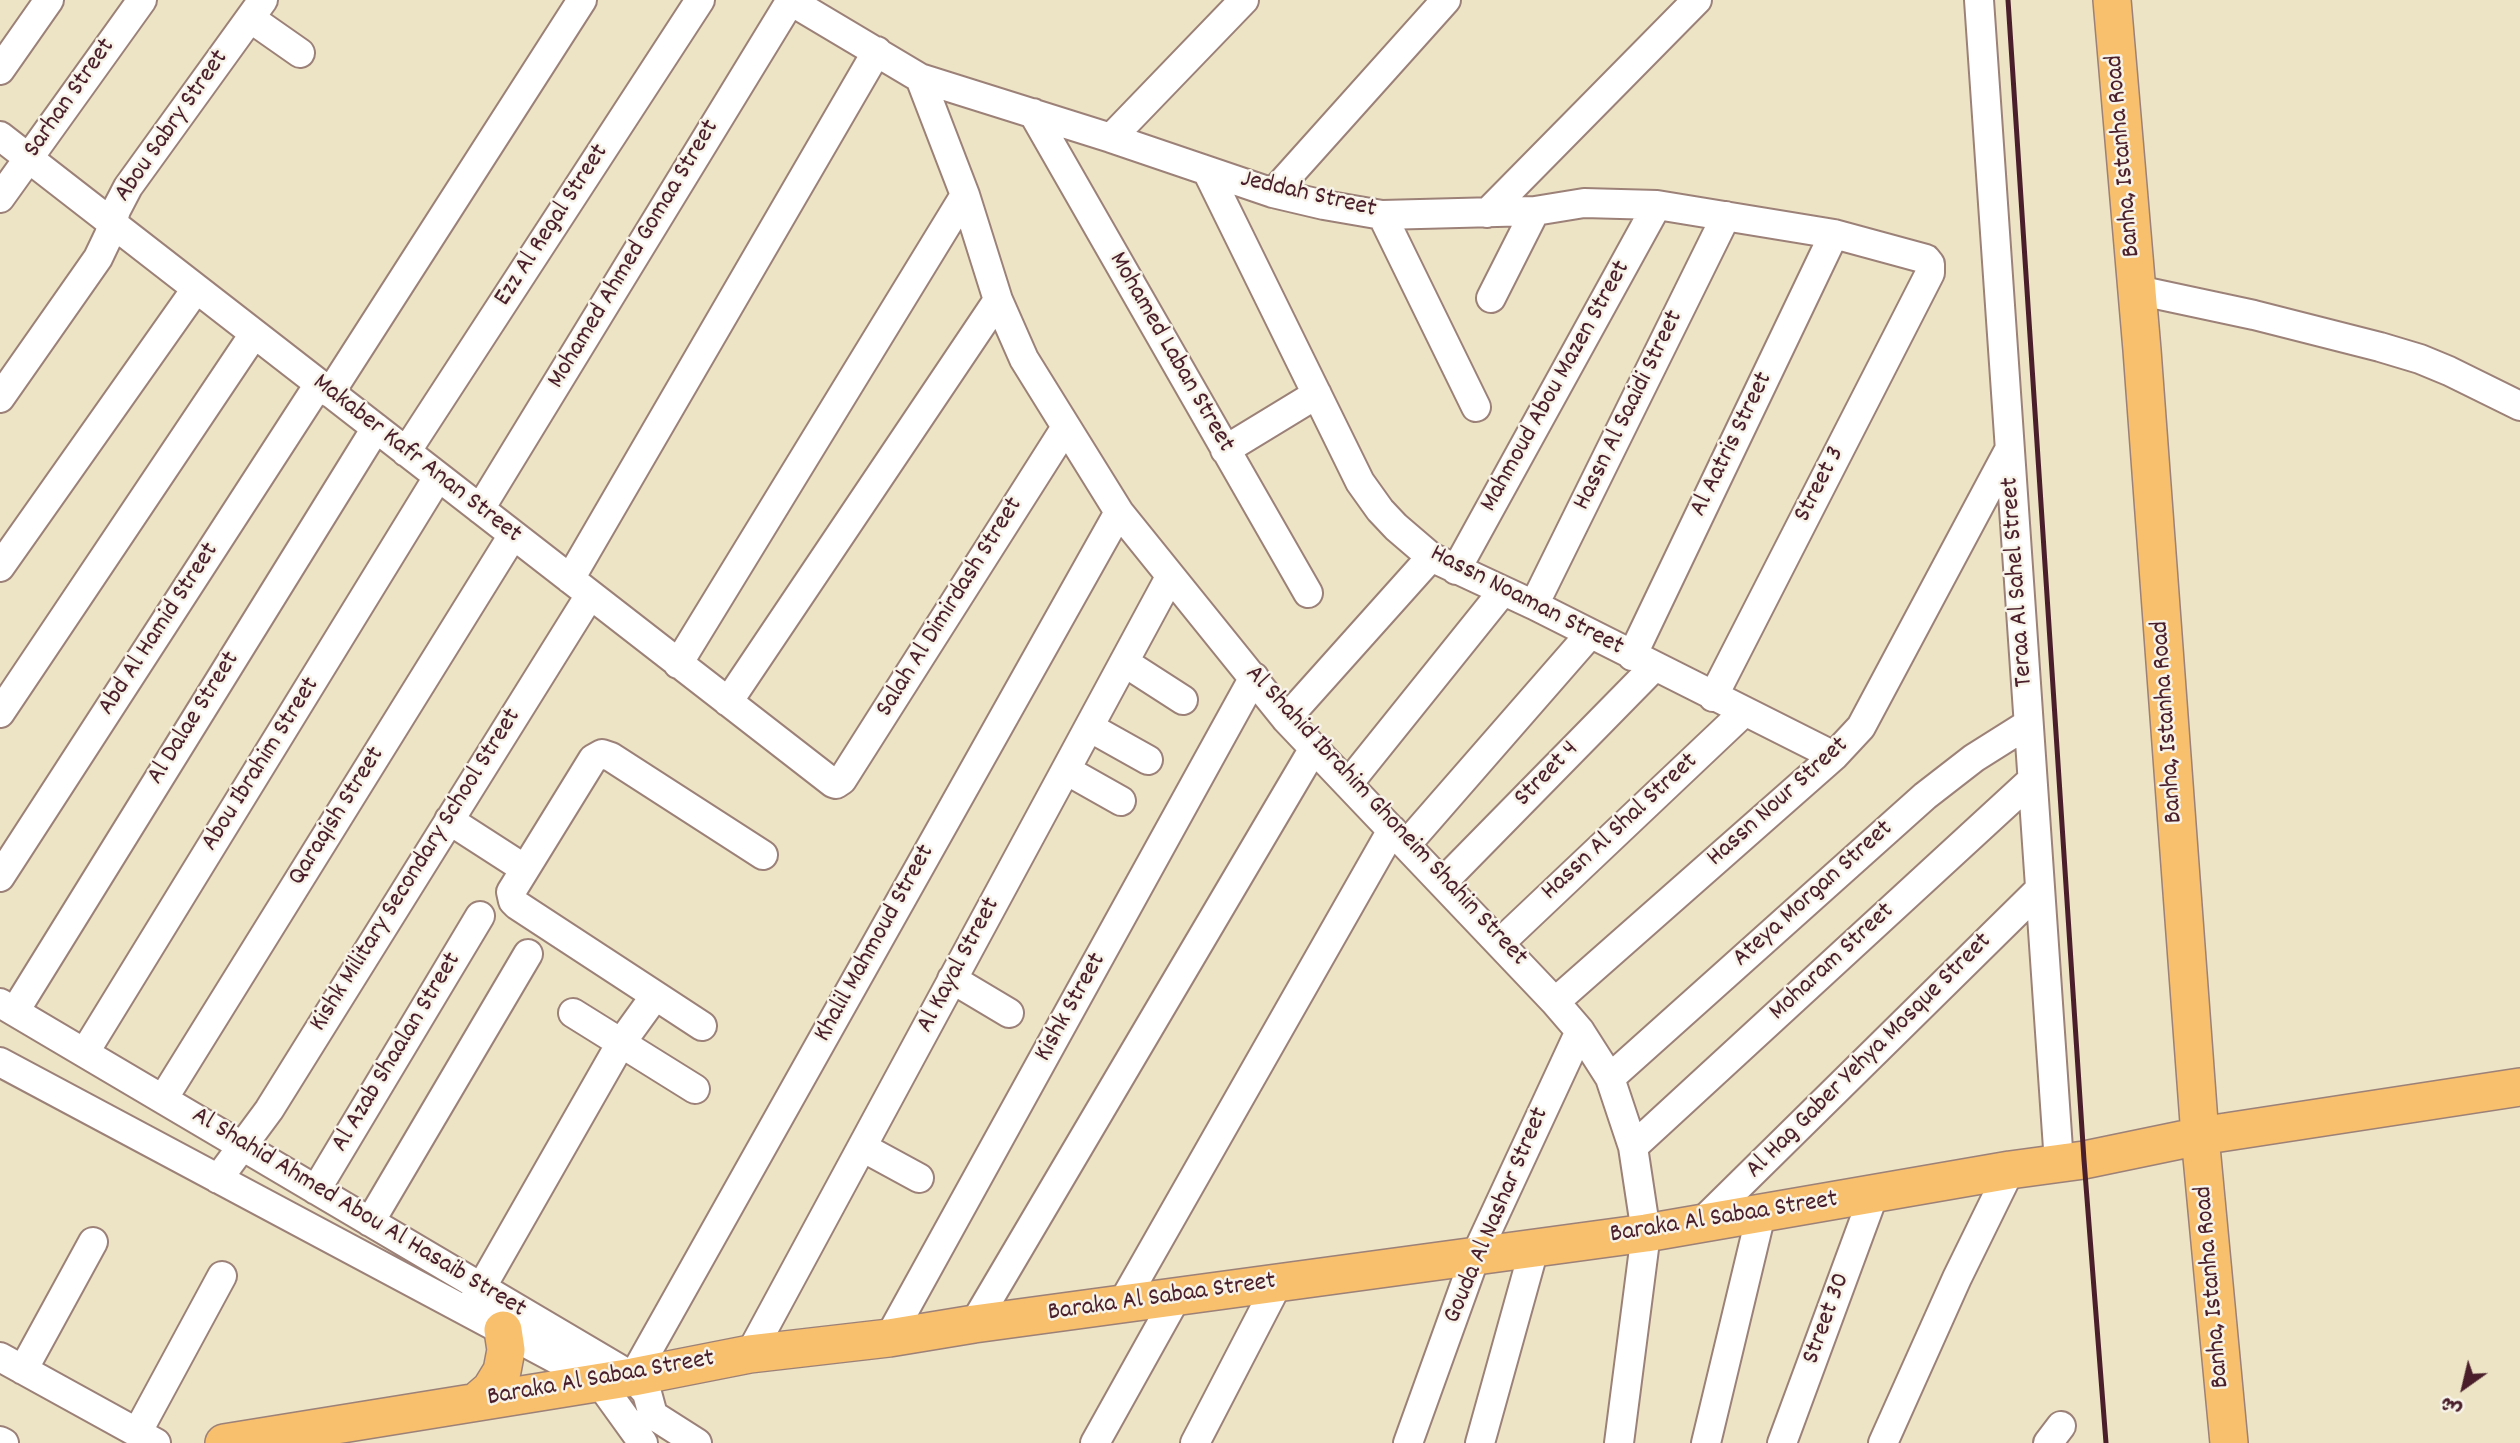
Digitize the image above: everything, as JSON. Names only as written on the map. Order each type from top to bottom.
[{"type":"main road","name":"Banha, Istanha Road","points":[[2112,0],[2137,290],[2188,1139],[2229,1443]]},
{"type":"main road","name":"Baraka Al Sabaa Street","points":[[224,1443],[276,1438],[616,1380],[750,1354],[889,1338],[974,1324],[1646,1233],[2188,1139],[2520,1087]]},
{"type":"main road","points":[[475,1402],[491,1389],[502,1371],[506,1350],[503,1330]]},
{"type":"street","points":[[0,70],[50,0]]},
{"type":"street","name":"Sarhan Street","points":[[0,198],[142,0]]},
{"type":"street","name":"Abd Al Hamid Street","points":[[0,877],[582,0]]},
{"type":"street","name":"Ezz Al Regal Street","points":[[406,452],[700,0]]},
{"type":"street","name":"Jeddah Street","points":[[790,0],[920,78],[1111,138],[1273,193],[1382,215],[1535,211],[1584,203],[1657,205],[1834,234],[1926,259],[1930,264],[1930,272]]},
{"type":"street","name":"Mohamed Ahmed Gomaa Street","points":[[480,509],[790,0]]},
{"type":"street","points":[[1111,138],[1244,0]]},
{"type":"street","points":[[1273,193],[1446,0]]},
{"type":"street","points":[[1487,213],[1697,0]]},
{"type":"street","name":"Teraa Al Sahel Street","points":[[1979,0],[2059,1163]]},
{"type":"street","points":[[256,9],[300,53]]},
{"type":"street","name":"Abou Sabry Street","points":[[0,398],[98,258],[128,187],[256,9]]},
{"type":"street","name":"Kishk Military Secondary School Street","points":[[218,1179],[269,1110],[449,820],[877,51]]},
{"type":"street","name":"Al Shahid Ibrahim Ghoneim Shahin Street","points":[[920,78],[965,195],[998,300],[1024,359],[1119,512],[1286,719],[1555,1002],[1580,1031],[1610,1078],[1633,1147],[1646,1233],[1619,1443]]},
{"type":"street","name":"Mohamed Laban Street","points":[[1033,113],[1308,593]]},
{"type":"street","name":"Makaber Kafr Anan Street","points":[[0,136],[833,783]]},
{"type":"street","name":"Hassn Noaman Street","points":[[1207,171],[1360,482],[1396,527],[1431,556],[1456,570],[1534,606],[1834,757]]},
{"type":"street","points":[[678,664],[965,195]]},
{"type":"street","name":"Mahmoud Abou Mazen Street","points":[[1456,570],[1657,205]]},
{"type":"street","points":[[1491,298],[1535,211]]},
{"type":"street","points":[[1382,215],[1476,407]]},
{"type":"street","name":"Hassn Al Saaidi Street","points":[[1534,606],[1726,216]]},
{"type":"street","name":"Al Aatris Street","points":[[1643,661],[1834,234]]},
{"type":"street","name":"Street 3","points":[[1713,697],[1930,272]]},
{"type":"street","points":[[0,567],[197,289]]},
{"type":"street","points":[[2137,290],[2380,346],[2439,367],[2520,406]]},
{"type":"street","points":[[728,702],[998,300]]},
{"type":"street","points":[[0,713],[254,334]]},
{"type":"street","points":[[1225,450],[1317,394]]},
{"type":"street","name":"Salah Al Dimirdash Street","points":[[833,783],[842,780],[1066,427]]},
{"type":"street","name":"Al Dalae Street","points":[[8,1007],[376,428]]},
{"type":"street","name":"Hassn Nour Street","points":[[1555,1002],[1834,757],[1861,727],[2010,450]]},
{"type":"street","name":"Abou Ibrahim Street","points":[[85,1052],[438,477]]},
{"type":"street","name":"Khalil Mahmoud Street","points":[[616,1380],[1119,512]]},
{"type":"street","name":"Qaraqish Street","points":[[163,1099],[513,535]]},
{"type":"street","points":[[1286,719],[1431,556]]},
{"type":"street","name":"Al Kayal Street","points":[[750,1354],[1170,578]]},
{"type":"street","points":[[1348,783],[1503,591]]},
{"type":"street","points":[[1122,1304],[1399,837],[1590,634]]},
{"type":"street","name":"Street 4","points":[[1442,883],[1643,661]]},
{"type":"street","points":[[1124,662],[1183,700]]},
{"type":"street","name":"Kishk Street","points":[[889,1338],[1254,677]]},
{"type":"street","name":"Hassn Al Shal Street","points":[[1500,943],[1743,713]]},
{"type":"street","name":"Ateya Morgan Street","points":[[1610,1078],[1925,796],[1974,758],[2028,724]]},
{"type":"street","points":[[1089,727],[1148,760]]},
{"type":"street","points":[[974,1324],[1314,748]]},
{"type":"street","points":[[702,1026],[513,901],[510,892],[593,759],[602,754],[611,757],[763,855]]},
{"type":"street","points":[[1066,770],[1121,801]]},
{"type":"street","name":"Moharam Street","points":[[1633,1147],[2032,780]]},
{"type":"street","points":[[449,820],[524,869]]},
{"type":"street","name":"Al Hag Gaber Yehya Mosque Street","points":[[1700,1224],[2040,889]]},
{"type":"street","name":"Al Azab Shaalan Street","points":[[316,1190],[480,916]]},
{"type":"street","points":[[370,1222],[528,954]]},
{"type":"street","points":[[952,979],[1009,1013]]},
{"type":"street","points":[[467,1313],[621,1043],[654,996]]},
{"type":"street","name":"Al Shahid Ahmed Abou Al Hasaib Street","points":[[8,1007],[481,1288],[616,1380]]},
{"type":"street","points":[[573,1013],[695,1089]]},
{"type":"street","name":"Gouda Al Nashar Street","points":[[1408,1443],[1475,1257],[1580,1031]]},
{"type":"street","name":"Al Shahid Ahmed Abou Al Hasaib Street","points":[[0,1062],[467,1313],[647,1393],[653,1415],[644,1436],[697,1443]]},
{"type":"street","points":[[862,1147],[919,1178]]},
{"type":"street","points":[[1883,1443],[1951,1290],[2010,1170]]},
{"type":"street","name":"Street 30","points":[[1782,1443],[1874,1194]]},
{"type":"street","points":[[1706,1443],[1761,1214]]},
{"type":"street","points":[[93,1242],[50,1320],[12,1364],[147,1438],[222,1276]]},
{"type":"street","points":[[1480,1443],[1534,1249]]},
{"type":"street","points":[[1195,1443],[1278,1283]]},
{"type":"street","points":[[1095,1443],[1177,1297]]},
{"type":"railway","points":[[2008,0],[2084,1160],[2106,1443]]}]
